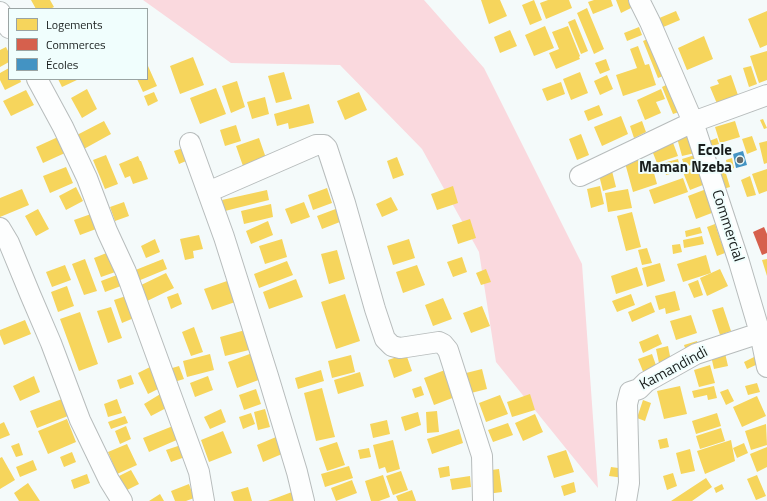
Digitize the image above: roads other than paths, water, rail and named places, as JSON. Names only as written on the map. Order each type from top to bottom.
[{"type":"street","name":"Commercial","points":[[639,0],[693,122],[739,262],[760,334],[767,367]]},
{"type":"street","points":[[0,12],[8,26]]},
{"type":"street","points":[[38,80],[63,127],[87,178],[107,231],[126,272],[199,472],[204,501]]},
{"type":"street","points":[[580,176],[693,122],[767,96]]},
{"type":"street","points":[[190,143],[224,237],[297,472],[304,501]]},
{"type":"street","points":[[208,192],[316,145],[324,145],[327,148],[385,339],[392,346],[400,348],[439,342],[448,350],[482,456],[483,501]]},
{"type":"street","points":[[0,228],[9,243],[51,343],[80,420],[109,480],[122,501]]},
{"type":"street","name":"Kamandindi","points":[[628,492],[627,404],[630,392],[696,354],[760,334]]},
{"type":"street","points":[[628,492],[641,501]]},
{"type":"place","name":"Ecole Maman Nzeba","points":[[740,160]]}]
